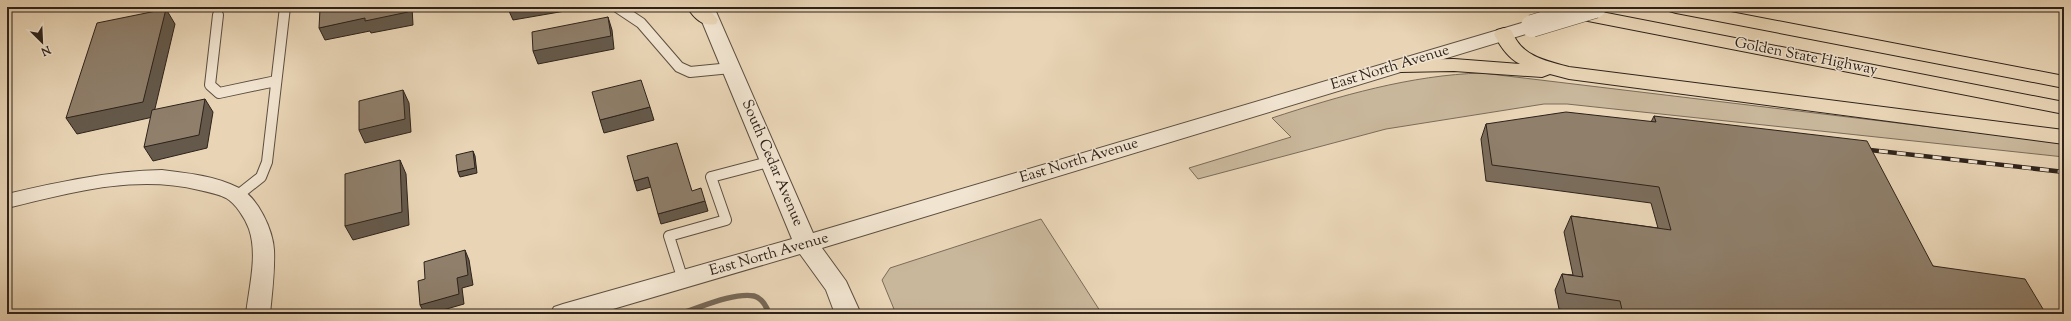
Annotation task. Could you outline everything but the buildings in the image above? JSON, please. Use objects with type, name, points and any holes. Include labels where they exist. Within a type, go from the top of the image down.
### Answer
[{"type":"highway","name":"Golden State Highway","points":[[1547,7],[2064,108]]},
{"type":"highway","name":"Golden State Highway","points":[[1676,7],[2064,82]]},
{"type":"highway","points":[[1504,34],[1508,44],[1520,56],[1540,66],[1569,73]]},
{"type":"highway","points":[[1400,66],[1454,65],[1569,73],[2064,137]]},
{"type":"street","name":"East North Avenue","points":[[563,314],[806,244],[1596,7]]},
{"type":"street","name":"South Cedar Avenue","points":[[704,11],[772,161],[806,244],[837,287],[848,314]]},
{"type":"street","points":[[7,201],[109,180],[163,176],[202,183],[233,193],[246,206],[260,230],[263,259],[258,314]]},
{"type":"lane","points":[[237,196],[261,177],[267,162],[285,7]]},
{"type":"lane","points":[[617,7],[641,23],[679,67],[690,72],[731,68]]},
{"type":"lane","points":[[218,16],[210,85],[220,93],[276,81]]},
{"type":"lane","points":[[683,280],[669,236],[726,220],[711,177],[772,161]]},
{"type":"shaded area","points":[[1482,73],[2064,143],[2064,157],[1567,104],[1544,104],[1386,129],[1198,179],[1189,168],[1291,137],[1272,118],[1323,102],[1402,82]]},
{"type":"shaded area","points":[[1041,219],[1102,314],[896,314],[882,280],[890,268]]},
{"type":"waterway","points":[[679,314],[716,301],[746,295],[757,297],[762,301],[769,314]]},
{"type":"railway","points":[[1861,149],[2064,172]]}]
